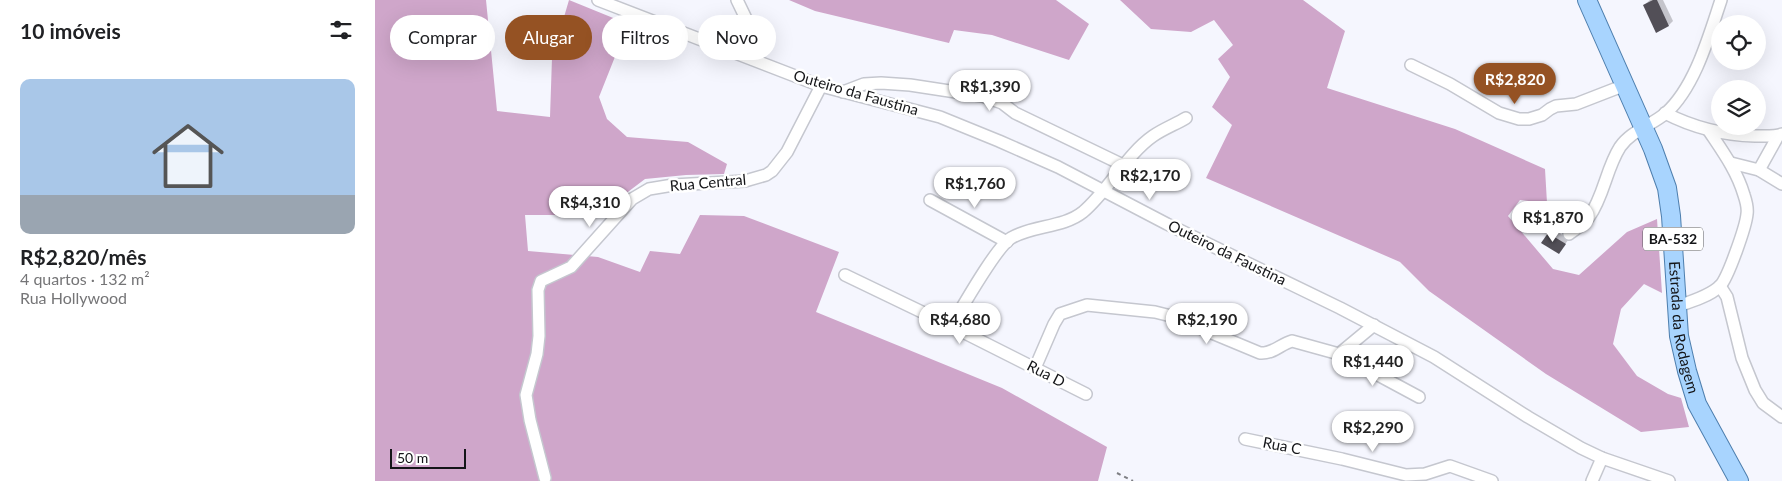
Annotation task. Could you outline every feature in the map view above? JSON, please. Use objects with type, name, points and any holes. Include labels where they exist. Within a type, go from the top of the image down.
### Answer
[{"type":"main road","name":"Estrada da Rodagem","points":[[1587,0],[1653,149],[1667,188],[1670,201],[1679,336],[1691,386],[1697,404],[1739,481]]},
{"type":"street","name":"Outeiro da Faustina","points":[[598,0],[698,38]]},
{"type":"street","points":[[737,0],[744,15]]},
{"type":"street","points":[[1569,234],[1589,218],[1599,199],[1615,155],[1622,145],[1643,127],[1665,113],[1690,82],[1721,0]]},
{"type":"street","name":"Outeiro da Faustina","points":[[755,60],[821,86],[940,117],[999,140],[1104,190],[1167,224],[1439,359],[1553,432],[1602,458],[1669,481]]},
{"type":"street","points":[[1411,65],[1458,88],[1499,113],[1519,119],[1543,116],[1556,106],[1576,104],[1625,85]]},
{"type":"street","points":[[843,92],[864,84],[881,83],[910,85],[982,96],[1002,103],[1015,113],[1125,166]]},
{"type":"street","name":"Rua Central","points":[[545,478],[526,395],[537,354],[539,329],[538,290],[541,281],[571,267],[632,199],[649,189],[673,185],[745,181],[767,175],[787,152],[821,86]]},
{"type":"street","points":[[1665,113],[1709,131],[1730,134],[1780,135],[1759,170]]},
{"type":"street","points":[[951,326],[994,258],[1007,242],[1021,233],[1075,217],[1083,212],[1153,136],[1187,118]]},
{"type":"street","points":[[1678,306],[1699,298],[1720,286],[1733,260],[1747,215],[1745,196],[1731,162],[1709,131]]},
{"type":"street","points":[[1731,162],[1759,170],[1782,184]]},
{"type":"street","points":[[930,200],[1007,242]]},
{"type":"street","name":"Rua D","points":[[845,276],[951,326],[1086,394]]},
{"type":"street","points":[[1720,286],[1727,297],[1742,358],[1755,390],[1763,403],[1782,417]]},
{"type":"street","points":[[1035,368],[1060,314],[1087,306],[1155,312],[1171,316],[1261,353],[1267,354],[1292,341],[1339,354],[1419,397]]},
{"type":"street","points":[[1339,354],[1374,326]]},
{"type":"street","name":"Rua C","points":[[1245,439],[1333,457],[1406,475],[1425,474],[1450,466],[1492,481]]},
{"type":"street","points":[[1592,481],[1602,458]]},
{"type":"path","points":[[1117,473],[1133,481]]},
{"type":"shaded area","points":[[375,0],[486,0],[487,15],[390,15],[390,60],[492,60],[497,111],[550,117],[552,60],[592,60],[592,15],[565,15],[569,0],[606,15],[602,15],[602,60],[614,60],[599,97],[607,119],[627,137],[688,142],[727,164],[724,174],[645,179],[612,204],[569,215],[525,215],[528,251],[598,257],[640,272],[650,251],[680,254],[700,215],[744,216],[839,252],[816,312],[1002,388],[1107,447],[1098,481],[375,481]]},
{"type":"shaded area","points":[[789,0],[1056,0],[1089,24],[1069,60],[992,35],[954,30],[949,43],[815,11]]},
{"type":"shaded area","points":[[1120,0],[1303,0],[1345,31],[1327,88],[1455,129],[1545,169],[1547,203],[1520,200],[1508,216],[1553,269],[1579,275],[1627,232],[1657,219],[1662,293],[1644,284],[1621,309],[1613,344],[1637,376],[1668,394],[1681,398],[1689,427],[1641,432],[1546,374],[1429,291],[1400,262],[1206,178],[1232,125],[1212,107],[1230,77],[1218,59],[1233,45],[1214,20],[1191,32],[1151,29]]},
{"type":"building","points":[[1657,0],[1669,26],[1656,33],[1643,5]]},
{"type":"building","points":[[1548,233],[1566,244],[1559,254],[1541,243]]}]
